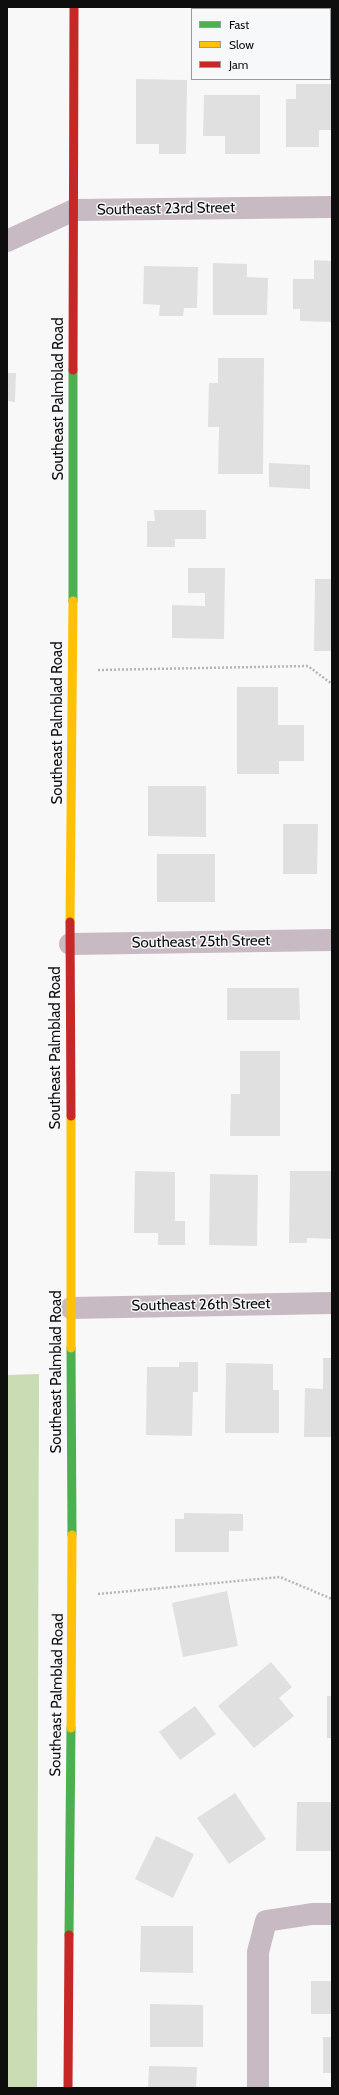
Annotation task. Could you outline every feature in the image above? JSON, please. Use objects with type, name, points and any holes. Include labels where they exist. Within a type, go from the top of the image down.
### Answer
[{"type":"street","name":"Southeast Palmblad Road","points":[[68,2088],[72,1593],[70,944],[73,671],[74,7]]},
{"type":"street","name":"Southeast 23rd Street","points":[[7,241],[74,210],[332,207]]},
{"type":"street","name":"Southeast 25th Street","points":[[70,944],[332,940]]},
{"type":"street","name":"Southeast 26th Street","points":[[71,1308],[332,1303]]},
{"type":"street","points":[[258,2088],[258,1952],[266,1921],[312,1914],[332,1914]]},
{"type":"path","points":[[73,671],[308,666],[332,684]]},
{"type":"path","points":[[72,1593],[107,1594],[280,1576],[332,1599]]},
{"type":"green space","points":[[39,1374],[37,2088],[7,2088],[7,1375]]},
{"type":"building","points":[[332,7],[332,11],[331,8],[282,8]]},
{"type":"building","points":[[136,79],[187,80],[186,154],[159,154],[159,144],[136,144]]},
{"type":"building","points":[[296,84],[332,84],[332,130],[319,130],[319,147],[286,147],[286,99],[296,99]]},
{"type":"building","points":[[204,95],[260,95],[260,154],[225,154],[225,136],[203,136]]},
{"type":"building","points":[[314,260],[332,261],[331,322],[300,321],[300,309],[293,309],[293,279],[314,279]]},
{"type":"building","points":[[213,263],[247,264],[247,277],[268,278],[267,315],[213,315]]},
{"type":"building","points":[[144,266],[198,267],[197,308],[184,308],[183,316],[159,316],[160,305],[143,304]]},
{"type":"building","points":[[218,358],[264,358],[263,474],[218,474],[219,427],[208,427],[209,383],[218,383]]},
{"type":"building","points":[[7,373],[16,373],[15,402],[7,401]]},
{"type":"building","points":[[269,463],[310,465],[310,489],[269,487]]},
{"type":"building","points":[[154,510],[206,510],[206,539],[175,539],[175,547],[147,547],[147,521],[155,521]]},
{"type":"building","points":[[188,568],[225,568],[224,639],[172,638],[172,605],[205,606],[205,593],[188,593]]},
{"type":"building","points":[[315,579],[332,579],[332,651],[314,651]]},
{"type":"building","points":[[237,687],[278,687],[278,725],[304,725],[304,761],[279,761],[279,774],[237,774]]},
{"type":"building","points":[[148,786],[206,786],[206,837],[148,836]]},
{"type":"building","points":[[283,824],[318,824],[317,874],[283,874]]},
{"type":"building","points":[[157,854],[215,854],[215,902],[157,902]]},
{"type":"building","points":[[227,988],[299,988],[300,1020],[227,1020]]},
{"type":"building","points":[[240,1051],[280,1051],[280,1136],[230,1136],[231,1094],[240,1094]]},
{"type":"building","points":[[135,1171],[175,1172],[175,1221],[185,1221],[185,1245],[158,1245],[158,1233],[134,1233]]},
{"type":"building","points":[[290,1171],[332,1171],[332,1239],[307,1238],[307,1243],[289,1243]]},
{"type":"building","points":[[210,1174],[258,1175],[257,1246],[209,1245]]},
{"type":"building","points":[[323,1358],[332,1358],[332,1437],[304,1437],[305,1388],[323,1389]]},
{"type":"building","points":[[179,1362],[198,1362],[198,1392],[193,1392],[192,1436],[146,1435],[147,1367],[179,1367]]},
{"type":"building","points":[[226,1363],[273,1364],[273,1390],[279,1390],[279,1433],[225,1433]]},
{"type":"building","points":[[184,1513],[243,1514],[243,1531],[229,1531],[229,1552],[175,1552],[175,1519],[184,1519]]},
{"type":"building","points":[[227,1591],[238,1646],[183,1657],[172,1603]]},
{"type":"building","points":[[271,1662],[292,1687],[279,1698],[294,1716],[254,1748],[218,1706]]},
{"type":"building","points":[[327,1696],[332,1696],[332,1738],[327,1738]]},
{"type":"building","points":[[195,1706],[216,1734],[180,1760],[159,1732]]},
{"type":"building","points":[[235,1793],[266,1839],[229,1864],[197,1818]]},
{"type":"building","points":[[297,1802],[331,1802],[331,1851],[296,1851]]},
{"type":"building","points":[[156,1836],[194,1854],[173,1898],[135,1879]]},
{"type":"building","points":[[141,1926],[193,1926],[193,1973],[140,1972]]},
{"type":"building","points":[[311,1981],[332,1981],[332,2014],[311,2014]]},
{"type":"building","points":[[150,2004],[203,2005],[203,2047],[150,2047]]},
{"type":"building","points":[[323,2037],[332,2037],[332,2073],[323,2073]]},
{"type":"building","points":[[149,2066],[197,2067],[196,2088],[148,2088]]},
{"type":"traffic: fast","points":[[73,370],[73,601]]},
{"type":"traffic: fast","points":[[71,1348],[72,1535]]},
{"type":"traffic: fast","points":[[69,1935],[71,1728]]},
{"type":"traffic: slow","points":[[70,922],[73,601]]},
{"type":"traffic: slow","points":[[71,1116],[71,1348]]},
{"type":"traffic: slow","points":[[71,1728],[72,1535]]},
{"type":"traffic: jam","points":[[73,370],[74,7]]},
{"type":"traffic: jam","points":[[70,922],[71,1116]]},
{"type":"traffic: jam","points":[[68,2088],[69,1935]]}]
